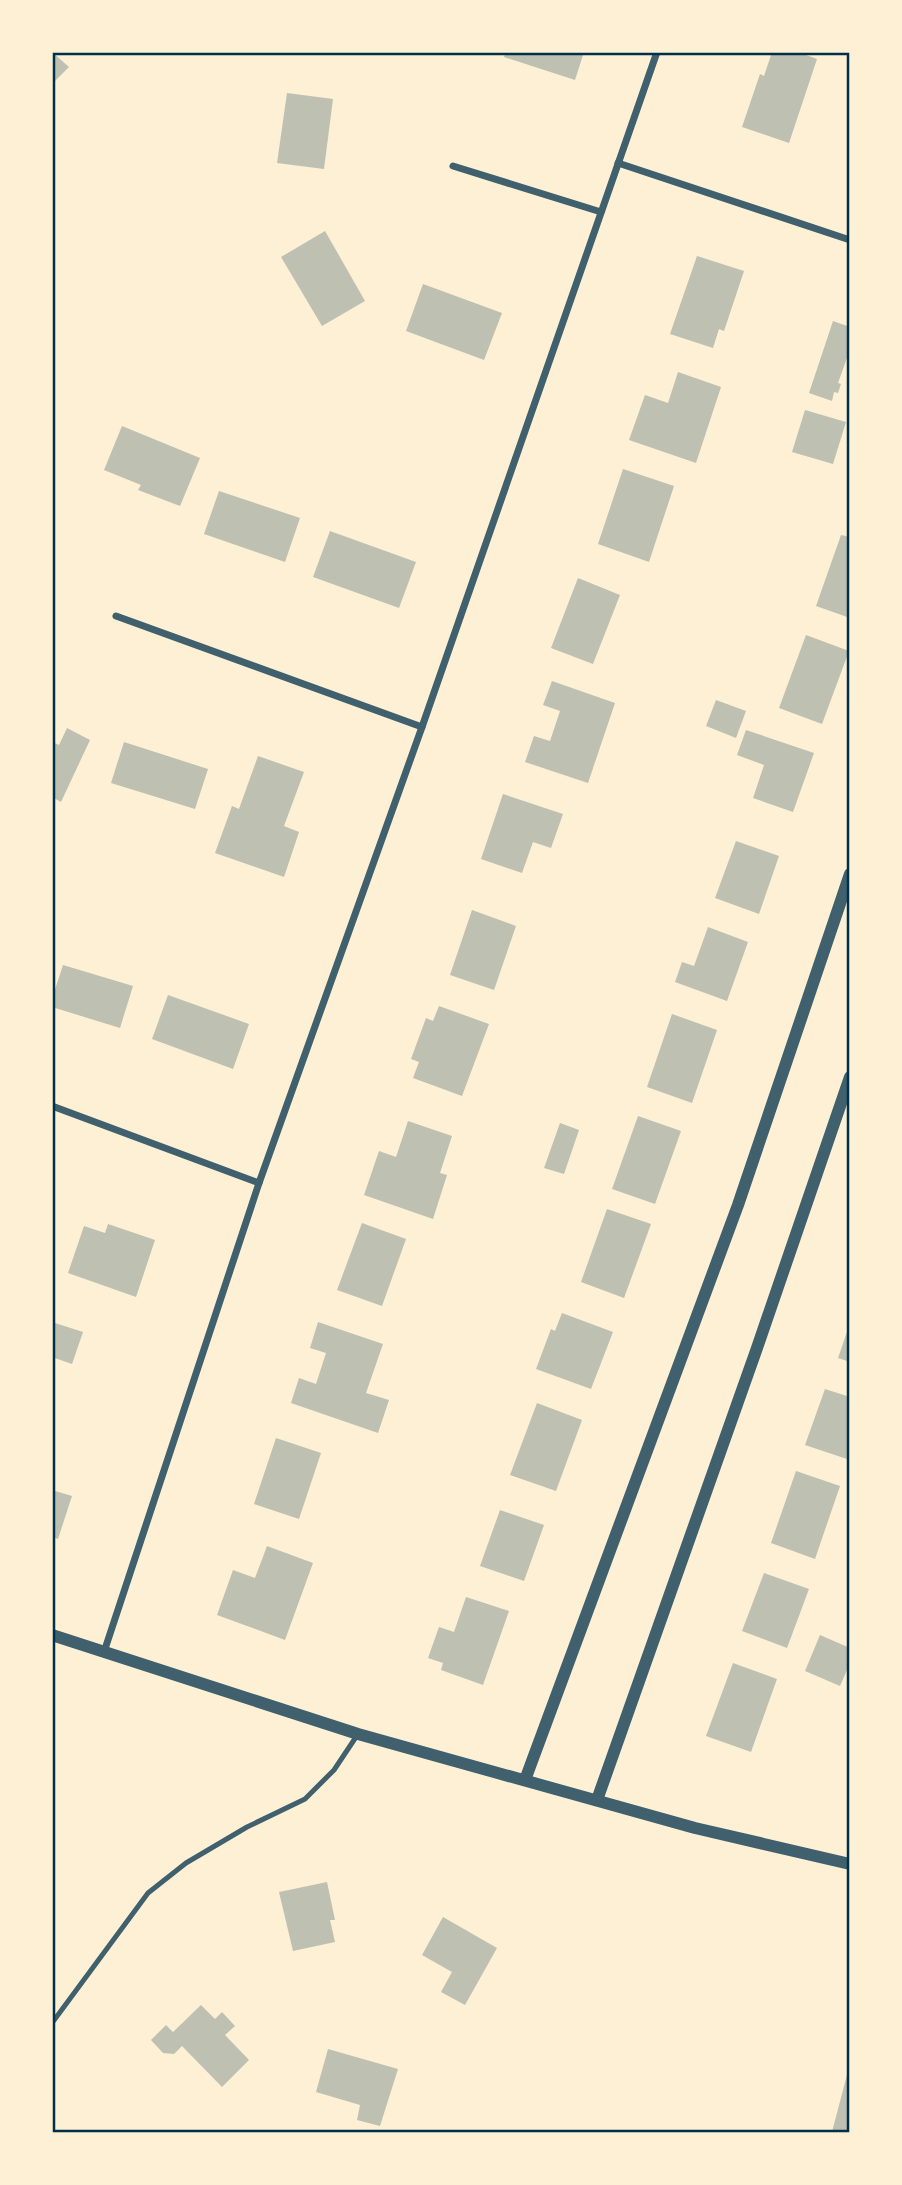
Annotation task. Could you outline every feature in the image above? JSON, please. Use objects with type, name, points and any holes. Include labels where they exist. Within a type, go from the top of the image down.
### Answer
[{"type":"street","points":[[104,1652],[260,1183],[657,52]]},
{"type":"street","points":[[618,163],[849,240]]},
{"type":"street","points":[[453,166],[601,212]]},
{"type":"street","points":[[116,616],[422,727]]},
{"type":"street","points":[[525,1780],[738,1205],[849,874]]},
{"type":"street","points":[[597,1800],[757,1348],[849,1077]]},
{"type":"street","points":[[52,1106],[260,1183]]},
{"type":"street","points":[[52,1635],[358,1734],[695,1828],[849,1864]]},
{"type":"lane","points":[[52,2023],[148,1893],[186,1863],[247,1827],[305,1798],[334,1770],[358,1734]]},
{"type":"building","points":[[52,52],[69,67],[52,84]]},
{"type":"building","points":[[506,52],[584,52],[575,80],[504,57]]},
{"type":"building","points":[[772,52],[798,52],[817,59],[789,143],[742,127],[760,74],[764,76]]},
{"type":"building","points":[[287,93],[333,99],[324,169],[277,163]]},
{"type":"building","points":[[325,231],[365,301],[322,326],[281,257]]},
{"type":"building","points":[[697,256],[744,271],[724,331],[719,329],[713,348],[670,334]]},
{"type":"building","points":[[423,284],[502,313],[484,360],[406,331]]},
{"type":"building","points":[[833,321],[850,327],[850,356],[848,355],[838,383],[841,384],[838,393],[834,392],[832,401],[809,393]]},
{"type":"building","points":[[678,372],[721,387],[696,463],[629,440],[645,395],[668,403]]},
{"type":"building","points":[[805,410],[846,422],[833,464],[792,452]]},
{"type":"building","points":[[122,426],[200,458],[180,506],[138,490],[141,485],[104,470]]},
{"type":"building","points":[[623,469],[674,486],[649,562],[598,544]]},
{"type":"building","points":[[219,491],[300,518],[285,562],[204,534]]},
{"type":"building","points":[[330,531],[416,562],[399,608],[313,577]]},
{"type":"building","points":[[841,535],[850,537],[850,618],[816,606]]},
{"type":"building","points":[[578,578],[620,595],[593,664],[551,648]]},
{"type":"building","points":[[806,635],[849,651],[822,724],[779,708]]},
{"type":"building","points":[[552,681],[615,703],[588,783],[525,762],[534,736],[550,741],[560,711],[543,705]]},
{"type":"building","points":[[716,700],[746,711],[736,738],[706,726]]},
{"type":"building","points":[[67,728],[90,740],[61,802],[52,797],[52,742],[59,745]]},
{"type":"building","points":[[746,730],[814,753],[793,812],[753,798],[764,765],[737,755]]},
{"type":"building","points":[[124,742],[208,769],[195,809],[111,783]]},
{"type":"building","points":[[258,756],[304,772],[284,826],[299,832],[284,877],[215,853],[232,806],[239,809]]},
{"type":"building","points":[[503,794],[563,814],[551,848],[533,842],[522,873],[481,859]]},
{"type":"building","points":[[736,841],[779,856],[759,914],[715,898]]},
{"type":"building","points":[[472,910],[516,926],[494,990],[450,975]]},
{"type":"building","points":[[708,927],[748,942],[727,1001],[675,982],[682,962],[694,966]]},
{"type":"building","points":[[63,965],[133,986],[120,1028],[52,1007]]},
{"type":"building","points":[[168,995],[249,1024],[233,1069],[152,1039]]},
{"type":"building","points":[[439,1006],[489,1024],[462,1096],[413,1078],[419,1062],[411,1059],[426,1018],[433,1021]]},
{"type":"building","points":[[672,1014],[717,1030],[692,1103],[647,1087]]},
{"type":"building","points":[[638,1116],[681,1131],[655,1204],[612,1189]]},
{"type":"building","points":[[408,1121],[452,1136],[440,1173],[447,1175],[433,1219],[364,1195],[379,1151],[396,1157]]},
{"type":"building","points":[[560,1123],[579,1130],[564,1174],[544,1168]]},
{"type":"building","points":[[607,1209],[651,1224],[624,1298],[581,1282]]},
{"type":"building","points":[[362,1223],[406,1239],[382,1306],[337,1290]]},
{"type":"building","points":[[108,1224],[155,1240],[136,1297],[68,1273],[84,1226],[105,1233]]},
{"type":"building","points":[[562,1313],[613,1332],[591,1389],[536,1369],[551,1329],[555,1331]]},
{"type":"building","points":[[52,1322],[83,1332],[72,1364],[52,1357]]},
{"type":"building","points":[[318,1322],[383,1344],[366,1393],[389,1400],[378,1433],[291,1403],[299,1378],[316,1384],[326,1353],[310,1348]]},
{"type":"building","points":[[850,1326],[850,1362],[838,1358]]},
{"type":"building","points":[[825,1389],[850,1397],[850,1451],[847,1459],[805,1445]]},
{"type":"building","points":[[537,1403],[582,1420],[556,1491],[510,1475]]},
{"type":"building","points":[[276,1438],[321,1453],[299,1519],[254,1504]]},
{"type":"building","points":[[796,1471],[840,1486],[815,1559],[771,1543]]},
{"type":"building","points":[[52,1490],[72,1496],[58,1539],[52,1537]]},
{"type":"building","points":[[500,1510],[544,1525],[524,1581],[480,1566]]},
{"type":"building","points":[[267,1546],[313,1563],[285,1640],[217,1615],[233,1570],[255,1578]]},
{"type":"building","points":[[764,1573],[809,1589],[787,1648],[742,1631]]},
{"type":"building","points":[[466,1597],[509,1611],[483,1685],[441,1670],[443,1663],[428,1658],[439,1627],[454,1632]]},
{"type":"building","points":[[820,1635],[850,1648],[850,1663],[840,1686],[805,1671]]},
{"type":"building","points":[[733,1663],[777,1679],[751,1752],[706,1736]]},
{"type":"building","points":[[327,1882],[335,1920],[330,1920],[335,1942],[293,1951],[279,1892]]},
{"type":"building","points":[[443,1917],[497,1948],[465,2005],[441,1992],[452,1972],[422,1955]]},
{"type":"building","points":[[201,2005],[215,2019],[222,2012],[235,2026],[225,2035],[249,2060],[222,2087],[182,2046],[174,2054],[163,2053],[151,2040],[166,2025],[173,2032]]},
{"type":"building","points":[[328,2049],[398,2069],[380,2126],[357,2120],[360,2105],[316,2092]]},
{"type":"building","points":[[849,2067],[850,2132],[832,2132]]}]
